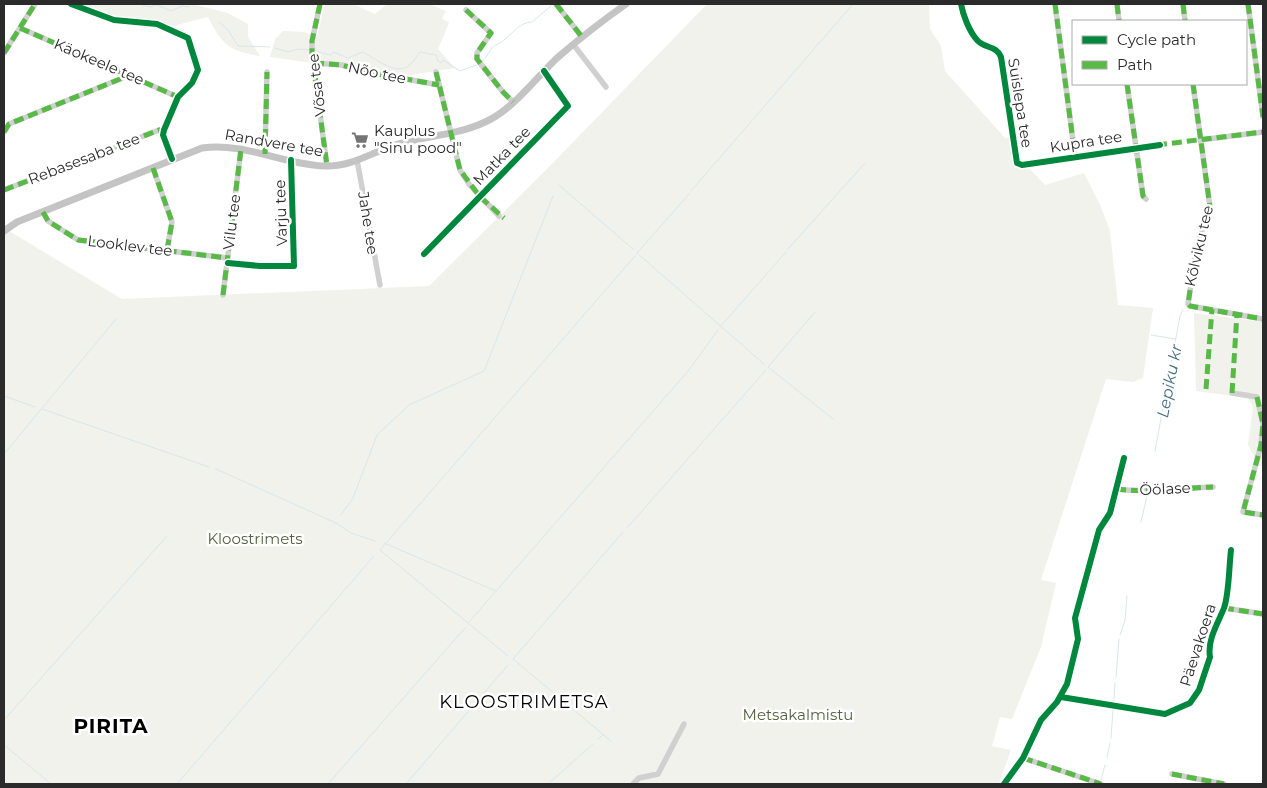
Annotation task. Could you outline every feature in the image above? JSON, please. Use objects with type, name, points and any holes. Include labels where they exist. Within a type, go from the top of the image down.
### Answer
[{"type":"main road","name":"Randvere tee","points":[[4,231],[14,224],[202,148],[241,149],[327,166],[357,160],[398,144],[482,124],[495,117],[514,102],[573,44],[626,4]]},
{"type":"street","points":[[4,53],[35,4]]},
{"type":"street","points":[[71,4],[114,20],[157,24],[188,38],[198,70],[192,83],[178,97],[164,130],[163,135],[172,160]]},
{"type":"street","name":"Võsa tee","points":[[320,4],[312,41],[327,166]]},
{"type":"street","points":[[556,4],[582,37]]},
{"type":"street","name":"Suislepa tee","points":[[961,4],[976,40],[995,48],[1001,57],[1017,163]]},
{"type":"street","points":[[1055,4],[1075,156]]},
{"type":"street","points":[[1117,4],[1119,20]]},
{"type":"street","points":[[1183,4],[1185,20]]},
{"type":"street","points":[[1248,4],[1263,117]]},
{"type":"street","points":[[466,10],[491,33],[477,53],[477,58],[502,92],[514,102]]},
{"type":"street","name":"Käokeele tee","points":[[20,28],[178,97]]},
{"type":"street","points":[[573,44],[606,87]]},
{"type":"street","name":"Nõo tee","points":[[314,63],[342,65],[362,72],[440,85]]},
{"type":"street","name":"Matka tee","points":[[424,254],[568,106],[544,71]]},
{"type":"street","points":[[265,154],[267,72]]},
{"type":"street","points":[[436,72],[460,170],[480,197],[499,216]]},
{"type":"street","points":[[4,132],[9,124],[130,75]]},
{"type":"street","points":[[1127,85],[1135,148],[1143,196],[1146,199]]},
{"type":"street","points":[[1193,85],[1200,140],[1263,132]]},
{"type":"street","name":"Rebasesaba tee","points":[[4,190],[159,130],[164,130]]},
{"type":"street","name":"Kõlviku tee","points":[[1200,140],[1210,207],[1197,245],[1188,304],[1263,319]]},
{"type":"street","name":"Kupra tee","points":[[1017,163],[1022,165],[1160,145]]},
{"type":"street","name":"Vilu tee","points":[[223,295],[241,149]]},
{"type":"street","name":"Varju tee","points":[[291,160],[294,266]]},
{"type":"street","name":"Jahe tee","points":[[357,160],[380,285]]},
{"type":"street","points":[[153,168],[172,222],[167,250]]},
{"type":"street","name":"Looklev tee","points":[[44,212],[48,221],[78,240],[167,250],[260,266],[294,266]]},
{"type":"street","points":[[1232,393],[1257,398],[1263,424],[1261,445],[1244,512],[1263,515]]},
{"type":"street","points":[[1004,784],[1023,758],[1041,720],[1061,697],[1067,684],[1078,639],[1075,618],[1099,530],[1110,514],[1124,458]]},
{"type":"street","name":"Öölase","points":[[1116,489],[1140,492],[1213,487]]},
{"type":"street","name":"Päevakoera","points":[[1061,697],[1165,714],[1190,703],[1199,690],[1210,657],[1209,651],[1217,620],[1224,608],[1231,550]]},
{"type":"street","points":[[1224,608],[1263,614]]},
{"type":"street","points":[[633,784],[639,778],[658,774],[684,724]]},
{"type":"street","points":[[1023,758],[1101,784]]},
{"type":"street","points":[[1172,774],[1224,784]]},
{"type":"green space","points":[[80,4],[192,4],[228,13],[248,24],[248,37],[260,56],[241,52],[228,45],[222,40],[208,17],[173,26],[144,28]]},
{"type":"green space","points":[[325,4],[353,4],[375,14],[387,4],[429,4],[446,11],[442,18],[449,23],[438,49],[455,68],[404,76],[270,57],[275,39],[283,31],[304,32],[317,37]]},
{"type":"green space","name":"Kloostrimets","points":[[707,4],[929,4],[930,29],[941,46],[945,71],[1005,138],[1009,138],[1014,168],[1027,166],[1045,185],[1084,173],[1101,207],[1110,231],[1118,305],[1153,308],[1143,378],[1133,382],[1106,379],[1041,580],[1056,583],[1041,647],[1012,719],[1000,717],[992,746],[1011,750],[999,784],[4,784],[4,228],[122,299],[429,286],[549,167]]},
{"type":"green space","points":[[1194,313],[1263,322],[1263,467],[1259,466],[1248,445],[1253,407],[1248,398],[1196,391]]},
{"type":"waterway","points":[[139,4],[150,7],[157,5],[171,11],[182,6],[189,7]]},
{"type":"waterway","points":[[691,191],[853,4]]},
{"type":"waterway","points":[[483,60],[494,47],[520,26],[532,22],[551,6]]},
{"type":"waterway","points":[[219,22],[228,30],[238,46],[270,47]]},
{"type":"waterway","points":[[275,48],[288,52],[298,49],[309,50]]},
{"type":"waterway","points":[[315,50],[321,53]]},
{"type":"waterway","points":[[323,53],[331,55],[333,52],[348,58],[363,52],[390,67],[401,69],[409,66],[420,52],[436,55],[438,61],[441,63],[443,60],[460,71],[477,65]]},
{"type":"waterway","points":[[788,249],[865,163]]},
{"type":"waterway","points":[[559,185],[634,250]]},
{"type":"waterway","points":[[689,194],[637,253],[764,364]]},
{"type":"waterway","points":[[341,515],[353,498],[377,435],[409,405],[484,371],[553,196]]},
{"type":"waterway","points":[[720,327],[786,252]]},
{"type":"waterway","points":[[508,656],[380,550],[635,256]]},
{"type":"waterway","name":"Lepiku kr","points":[[1155,451],[1180,316],[1183,310]]},
{"type":"waterway","points":[[815,312],[768,367],[833,419]]},
{"type":"waterway","points":[[4,454],[116,319]]},
{"type":"waterway","points":[[469,622],[689,370],[718,330]]},
{"type":"waterway","points":[[1151,335],[1175,339]]},
{"type":"waterway","points":[[627,528],[766,370]]},
{"type":"waterway","points":[[4,396],[35,407]]},
{"type":"waterway","points":[[42,409],[209,467]]},
{"type":"waterway","points":[[216,469],[336,523],[351,533],[375,541]]},
{"type":"waterway","name":"Lepiku kr","points":[[1141,522],[1147,496]]},
{"type":"waterway","points":[[611,741],[513,659],[623,532]]},
{"type":"waterway","points":[[4,720],[166,537]]},
{"type":"waterway","points":[[384,543],[496,591]]},
{"type":"waterway","points":[[177,784],[374,556]]},
{"type":"waterway","name":"Lepiku kr","points":[[1120,635],[1125,620],[1127,596]]},
{"type":"waterway","points":[[328,784],[465,628]]},
{"type":"waterway","name":"Lepiku kr","points":[[1116,677],[1119,639]]},
{"type":"waterway","points":[[406,784],[508,665]]},
{"type":"waterway","name":"Lepiku kr","points":[[1114,701],[1115,683]]},
{"type":"waterway","name":"Lepiku kr","points":[[1111,738],[1113,710]]},
{"type":"waterway","points":[[598,739],[603,735]]},
{"type":"waterway","name":"Lepiku kr","points":[[1107,757],[1110,743]]},
{"type":"waterway","points":[[548,784],[593,744]]},
{"type":"waterway","points":[[4,745],[51,784]]},
{"type":"waterway","name":"Lepiku kr","points":[[1101,780],[1105,765]]},
{"type":"marked path","points":[[4,53],[35,4]]},
{"type":"marked path","points":[[320,4],[312,41],[312,54],[327,166]]},
{"type":"marked path","points":[[556,4],[582,37]]},
{"type":"marked path","points":[[1055,4],[1075,156]]},
{"type":"marked path","points":[[1117,4],[1119,20]]},
{"type":"marked path","points":[[1183,4],[1185,20]]},
{"type":"marked path","points":[[1248,4],[1263,117]]},
{"type":"marked path","points":[[466,10],[491,33],[477,53],[477,59],[513,102]]},
{"type":"marked path","points":[[20,28],[178,97]]},
{"type":"marked path","points":[[314,63],[342,65],[362,71],[439,85]]},
{"type":"marked path","points":[[265,154],[267,72]]},
{"type":"marked path","points":[[436,72],[460,170],[480,197],[504,218]]},
{"type":"marked path","points":[[4,132],[9,124],[130,75]]},
{"type":"marked path","points":[[1127,85],[1143,196],[1146,199]]},
{"type":"marked path","points":[[1193,85],[1210,207],[1197,245],[1188,304],[1190,306],[1263,319]]},
{"type":"marked path","points":[[4,190],[159,130],[164,130]]},
{"type":"marked path","points":[[1157,145],[1263,132]]},
{"type":"marked path","points":[[223,295],[241,149]]},
{"type":"marked path","points":[[153,168],[172,222],[167,250]]},
{"type":"marked path","points":[[43,212],[48,221],[78,240],[228,258]]},
{"type":"marked path","points":[[1206,389],[1212,309]]},
{"type":"marked path","points":[[1232,393],[1237,313]]},
{"type":"marked path","points":[[1257,397],[1263,424],[1261,445],[1243,512],[1263,515]]},
{"type":"marked path","points":[[1116,489],[1153,490],[1213,487]]},
{"type":"marked path","points":[[1224,608],[1263,614]]},
{"type":"marked path","points":[[1023,758],[1101,784]]},
{"type":"marked path","points":[[1172,774],[1224,784]]},
{"type":"cycle path","points":[[71,4],[114,20],[157,24],[188,38],[198,70],[192,83],[178,97],[164,130],[163,135],[172,159]]},
{"type":"cycle path","points":[[961,4],[967,23],[974,36],[980,43],[999,53],[1001,57],[1017,163],[1022,165],[1160,145]]},
{"type":"cycle path","points":[[424,254],[568,106],[544,71]]},
{"type":"cycle path","points":[[228,263],[260,266],[294,266],[291,160]]},
{"type":"cycle path","points":[[1004,784],[1023,758],[1041,720],[1057,702],[1067,684],[1078,639],[1075,618],[1099,530],[1110,513],[1124,458]]},
{"type":"cycle path","points":[[1061,697],[1165,714],[1190,703],[1199,690],[1210,657],[1210,644],[1226,602],[1231,550]]},
{"type":"place","name":"Kauplus \"Sinu pood\"","points":[[360,140]]},
{"type":"district","name":"KLOOSTRIMETSA","points":[[524,702]]},
{"type":"district","name":"PIRITA","points":[[111,726]]},
{"type":"park label","name":"Metsakalmistu","points":[[798,715]]}]
